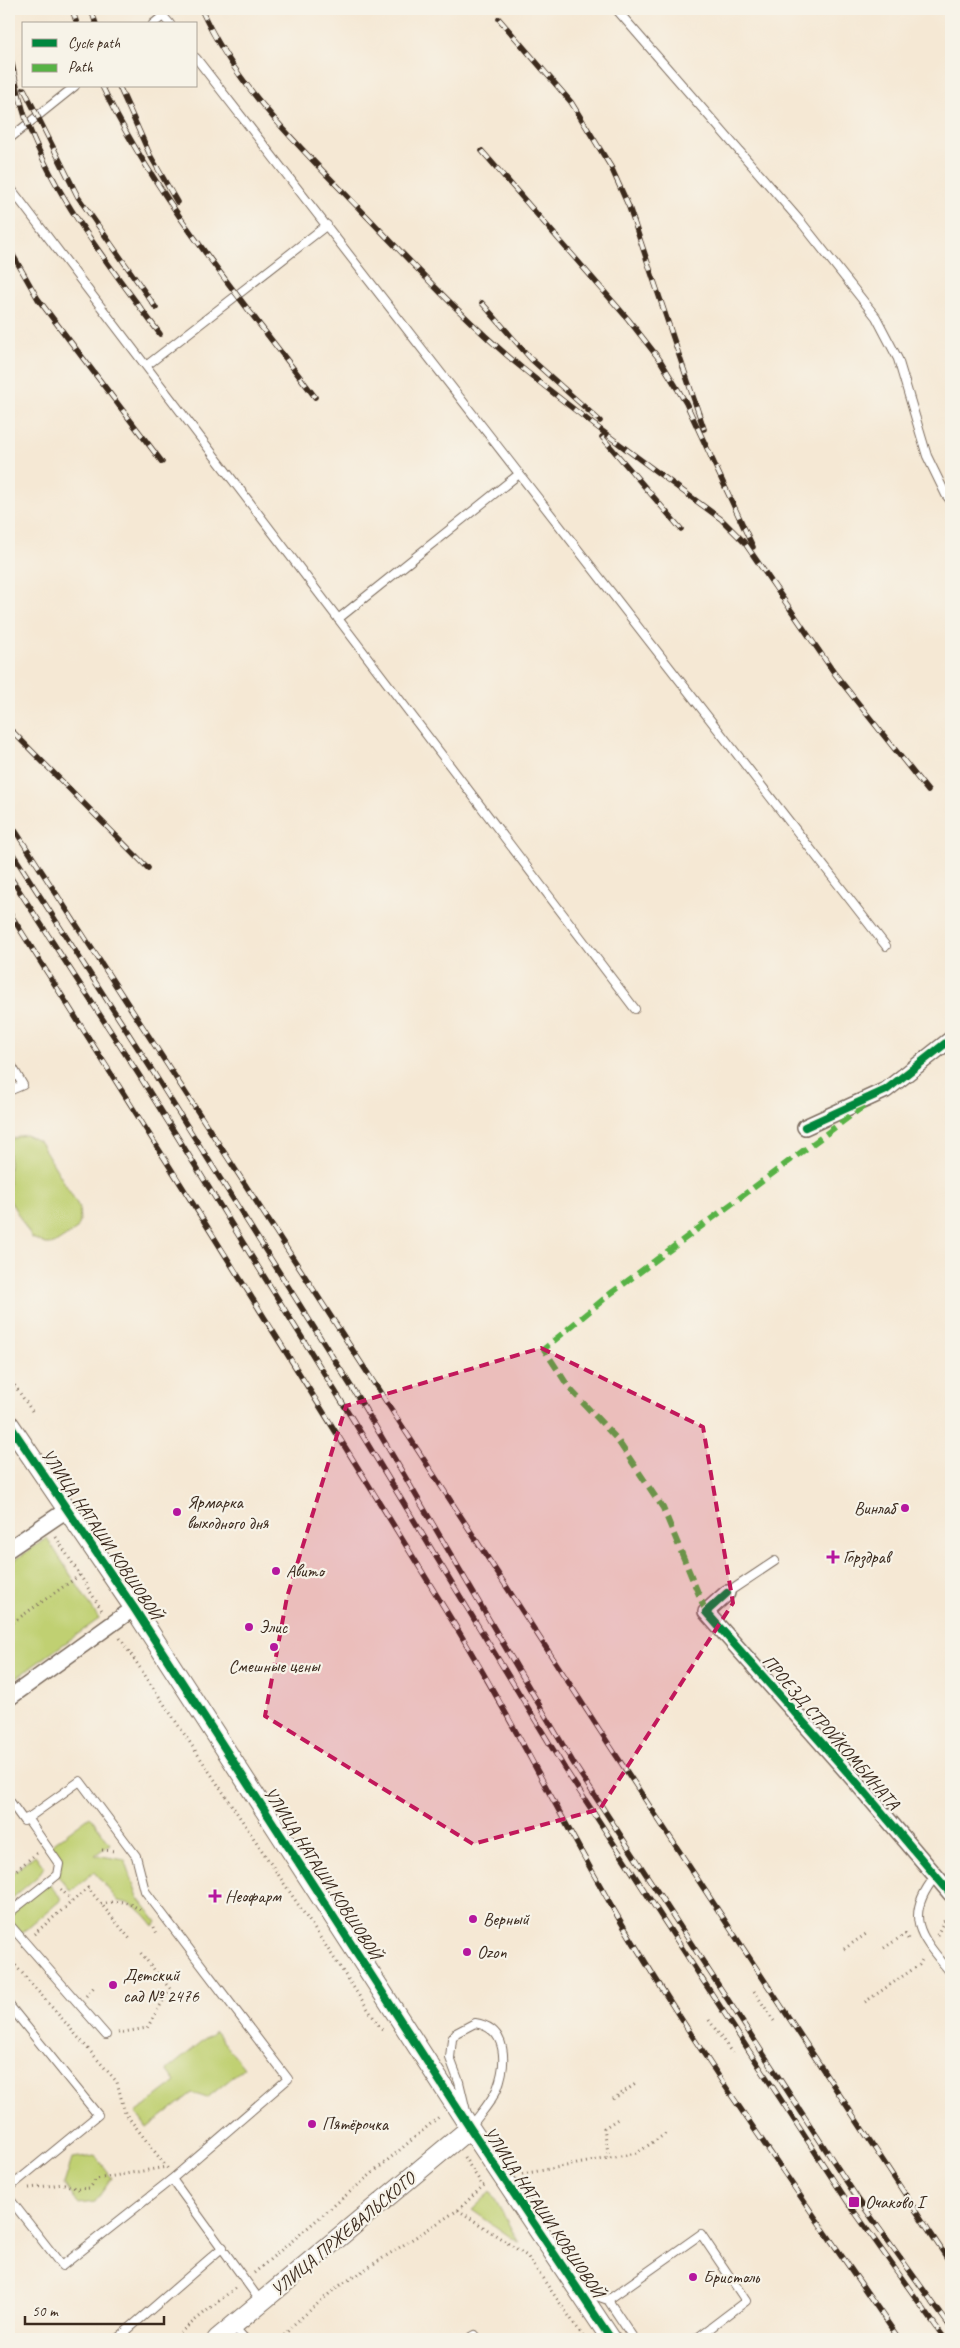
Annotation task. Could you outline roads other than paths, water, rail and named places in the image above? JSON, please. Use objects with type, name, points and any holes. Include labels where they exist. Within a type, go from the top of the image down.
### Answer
[{"type":"street","points":[[806,1127],[886,1090],[951,1039]]},
{"type":"street","name":"УЛИЦА НАТАШИ КОВШОВОЙ","points":[[9,1424],[134,1608],[470,2128],[611,2339]]},
{"type":"street","points":[[9,1549],[68,1509]]},
{"type":"street","name":"ПРОЕЗД СТРОЙКОМБИНАТА","points":[[727,1593],[706,1612],[851,1776],[951,1894]]},
{"type":"street","points":[[9,1698],[134,1608]]},
{"type":"street","name":"УЛИЦА ПРЖЕВАЛЬСКОГО","points":[[217,2339],[239,2332],[261,2302],[470,2128]]},
{"type":"lane","points":[[616,9],[801,222],[876,317],[898,360],[927,456],[946,495],[951,501]]},
{"type":"lane","points":[[155,22],[165,12]]},
{"type":"lane","points":[[198,61],[886,946]]},
{"type":"lane","points":[[9,139],[72,88]]},
{"type":"lane","points":[[9,186],[634,1009]]},
{"type":"lane","points":[[146,366],[327,225]]},
{"type":"lane","points":[[338,619],[519,474]]},
{"type":"lane","points":[[9,1061],[24,1085],[9,1091]]},
{"type":"lane","points":[[727,1593],[775,1561]]},
{"type":"lane","points":[[9,1800],[24,1821],[80,1781],[136,1856],[145,1891],[288,2079],[172,2179],[62,2266],[9,2198]]},
{"type":"lane","points":[[9,1912],[57,1875],[60,1864],[27,1818]]},
{"type":"lane","points":[[935,1877],[923,1891],[918,1910],[918,1927],[951,1973]]},
{"type":"lane","points":[[9,1924],[106,2036]]},
{"type":"lane","points":[[9,2005],[98,2115],[9,2188]]},
{"type":"lane","points":[[474,2023],[483,2024],[497,2034],[503,2050],[496,2090],[470,2128],[459,2082],[450,2058],[450,2048],[456,2033],[474,2023]]},
{"type":"lane","points":[[172,2179],[261,2302]]},
{"type":"lane","points":[[608,2300],[701,2234],[746,2302],[696,2339]]},
{"type":"lane","points":[[116,2339],[223,2248]]},
{"type":"lane","points":[[578,2290],[592,2293],[608,2300],[634,2339]]},
{"type":"lane","points":[[468,2339],[475,2335],[478,2339]]},
{"type":"railway","points":[[72,9],[76,22]]},
{"type":"railway","points":[[91,9],[95,22]]},
{"type":"railway","points":[[201,9],[230,62],[267,110],[455,307],[522,368],[646,464],[721,519],[744,542],[835,674],[928,791]]},
{"type":"railway","points":[[499,19],[571,102],[611,167],[629,207],[704,429]]},
{"type":"railway","points":[[9,51],[28,125],[54,181],[87,234],[160,334]]},
{"type":"railway","points":[[103,88],[148,169],[174,208],[229,285],[315,397]]},
{"type":"railway","points":[[120,88],[150,155],[177,202]]},
{"type":"railway","points":[[24,89],[78,197],[156,308]]},
{"type":"railway","points":[[482,151],[628,319],[660,360],[686,403],[753,547]]},
{"type":"railway","points":[[9,248],[38,299],[162,462]]},
{"type":"railway","points":[[482,303],[532,360],[600,421]]},
{"type":"railway","points":[[602,437],[681,529]]},
{"type":"railway","points":[[13,732],[148,868]]},
{"type":"railway","points":[[9,821],[608,1743],[951,2264]]},
{"type":"railway","points":[[9,848],[150,1067],[364,1407],[574,1764],[858,2199],[951,2328]]},
{"type":"railway","points":[[9,875],[139,1075],[350,1415],[565,1769],[849,2204],[945,2339]]},
{"type":"railway","points":[[9,912],[288,1355],[475,1658],[597,1880],[651,1971],[755,2130],[899,2339]]},
{"type":"place","name":"Винлаб","points":[[905,1508]]},
{"type":"place","name":"Ярмарка выходного дня","points":[[177,1512]]},
{"type":"place","name":"Горздрав","points":[[833,1557]]},
{"type":"place","name":"Авито","points":[[276,1571]]},
{"type":"place","name":"Элис","points":[[249,1627]]},
{"type":"place","name":"Смешные цены","points":[[274,1647]]},
{"type":"place","name":"Неофарм","points":[[215,1896]]},
{"type":"place","name":"Верный","points":[[473,1919]]},
{"type":"place","name":"Ozon","points":[[467,1952]]},
{"type":"place","name":"Детский сад № 2476","points":[[113,1985]]},
{"type":"place","name":"Пятёрочка","points":[[312,2124]]},
{"type":"place","name":"Очаково I","points":[[854,2202]]},
{"type":"place","name":"Бристоль","points":[[693,2277]]}]
